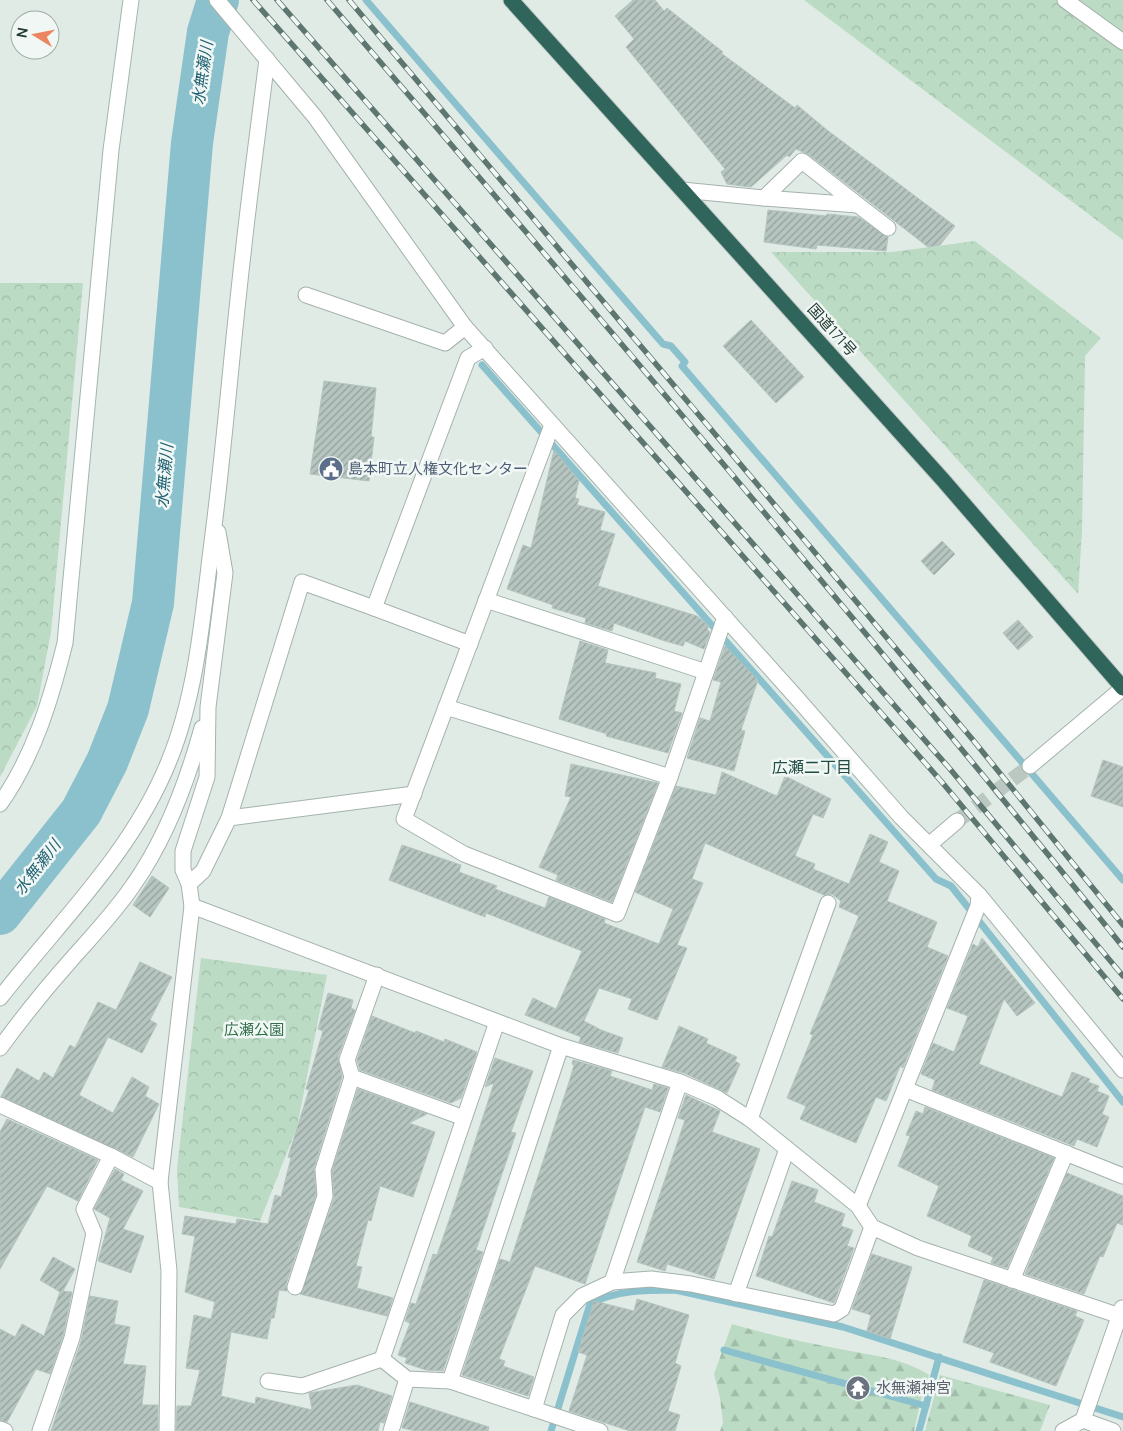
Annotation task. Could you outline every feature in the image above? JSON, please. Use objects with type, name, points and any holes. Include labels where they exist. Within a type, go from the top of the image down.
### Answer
[{"type":"highway","name":"国道171号","points":[[511,0],[936,472],[1123,688]]},
{"type":"street","points":[[0,804],[35,741],[52,697],[65,643],[111,150],[130,0]]},
{"type":"street","points":[[217,0],[316,118],[465,327],[724,621],[901,817],[930,844],[1123,1070]]},
{"type":"street","points":[[1066,0],[1123,42]]},
{"type":"street","points":[[0,998],[120,852],[143,815],[169,761],[185,712],[196,660],[221,478],[242,254],[267,59]]},
{"type":"street","points":[[764,198],[802,161],[888,228]]},
{"type":"street","points":[[682,190],[858,205]]},
{"type":"street","points":[[306,295],[445,343],[465,327]]},
{"type":"street","points":[[374,608],[468,358],[485,348]]},
{"type":"street","points":[[551,426],[404,820],[464,854],[617,914],[670,777],[724,621]]},
{"type":"street","points":[[167,1431],[169,1271],[160,1182],[192,906],[189,884],[183,870],[183,851],[207,777],[208,707],[225,573],[215,516]]},
{"type":"street","points":[[189,884],[203,871],[229,818],[302,582],[470,644]]},
{"type":"street","points":[[486,600],[706,672]]},
{"type":"street","points":[[1030,766],[1123,688]]},
{"type":"street","points":[[0,1048],[32,1006],[135,884],[159,842],[188,778],[208,707]]},
{"type":"street","points":[[446,707],[670,777]]},
{"type":"street","points":[[229,818],[414,794]]},
{"type":"street","points":[[930,844],[957,821]]},
{"type":"street","points":[[858,1206],[978,900]]},
{"type":"street","points":[[750,1119],[828,903]]},
{"type":"street","points":[[192,906],[496,1022],[562,1046],[680,1082],[717,1098],[750,1119],[858,1206],[872,1227],[918,1248],[1012,1280],[1121,1311],[1083,1420],[1063,1431]]},
{"type":"street","points":[[295,1287],[325,1196],[323,1170],[352,1077],[348,1060],[377,975]]},
{"type":"street","points":[[382,1359],[496,1022]]},
{"type":"street","points":[[450,1381],[562,1046]]},
{"type":"street","points":[[352,1077],[464,1118]]},
{"type":"street","points":[[612,1282],[680,1082]]},
{"type":"street","points":[[905,1089],[1123,1176]]},
{"type":"street","points":[[0,1105],[111,1156],[160,1182]]},
{"type":"street","points":[[736,1294],[787,1149]]},
{"type":"street","points":[[1012,1280],[1066,1153]]},
{"type":"street","points":[[40,1431],[72,1338],[94,1234],[84,1209],[111,1156]]},
{"type":"street","points":[[534,1409],[563,1315],[582,1296],[612,1282],[651,1279],[691,1284],[834,1314],[842,1309],[872,1227]]},
{"type":"street","points":[[382,1359],[406,1379],[450,1381],[600,1431]]},
{"type":"street","points":[[268,1382],[302,1386],[382,1359]]},
{"type":"street","points":[[391,1431],[406,1379]]},
{"type":"street","points":[[1083,1420],[1113,1431]]},
{"type":"street","points":[[0,1428],[5,1431]]},
{"type":"green space","points":[[804,0],[1123,0],[1123,240]]},
{"type":"green space","points":[[975,241],[1101,338],[1085,356],[1082,531],[1078,594],[771,252],[892,252]]},
{"type":"green space","points":[[0,283],[83,283],[51,632],[37,706],[0,777]]},
{"type":"green space","name":"広瀬公園","points":[[201,958],[327,975],[297,1127],[260,1221],[179,1207],[177,1169]]},
{"type":"green space","name":"水無瀬神宮","points":[[732,1324],[817,1345],[888,1358],[919,1369],[929,1375],[922,1395],[914,1431],[720,1431],[723,1423],[720,1398],[714,1374]]},
{"type":"green space","points":[[940,1375],[1050,1405],[1040,1431],[925,1431]]},
{"type":"building","points":[[633,0],[655,0],[664,11],[667,8],[723,52],[721,53],[795,108],[797,105],[827,130],[955,226],[940,245],[928,247],[808,154],[796,149],[789,157],[787,155],[751,187],[727,184],[721,172],[725,169],[626,47],[634,39],[615,16]]},
{"type":"building","points":[[768,210],[858,217],[888,237],[886,251],[817,245],[816,249],[764,242]]},
{"type":"building","points":[[751,320],[804,377],[776,403],[723,346]]},
{"type":"building","points":[[324,381],[376,388],[371,437],[374,437],[369,481],[310,474]]},
{"type":"building","points":[[554,450],[579,481],[575,498],[579,499],[577,505],[605,512],[600,530],[615,534],[598,586],[697,616],[709,626],[707,629],[710,632],[704,649],[685,641],[683,646],[665,641],[614,623],[612,631],[585,623],[586,618],[552,608],[553,605],[507,589],[523,545],[531,548]]},
{"type":"building","points":[[942,541],[955,554],[934,575],[921,561]]},
{"type":"building","points":[[1018,620],[1033,637],[1018,650],[1003,633]]},
{"type":"building","points":[[580,641],[608,650],[605,663],[656,673],[655,678],[681,684],[674,711],[682,713],[668,753],[606,736],[607,734],[559,719]]},
{"type":"building","points":[[725,646],[758,680],[741,730],[745,731],[734,771],[687,758],[700,718],[710,721],[721,682],[713,680]]},
{"type":"building","points":[[1103,760],[1123,767],[1123,807],[1091,796]]},
{"type":"building","points":[[571,764],[658,783],[612,902],[556,880],[558,875],[539,867],[571,797],[565,796]]},
{"type":"building","points":[[722,772],[777,796],[785,776],[831,799],[823,818],[813,814],[795,856],[815,864],[813,869],[849,884],[870,834],[888,842],[879,862],[899,871],[887,901],[937,922],[927,947],[948,956],[903,1068],[900,1066],[886,1101],[876,1097],[856,1143],[800,1119],[806,1106],[787,1098],[813,1035],[810,1034],[859,916],[839,907],[841,901],[832,894],[824,895],[705,843],[692,879],[703,883],[677,945],[687,948],[657,1020],[628,1009],[632,999],[599,988],[584,1021],[623,1038],[618,1053],[579,1042],[581,1037],[525,1015],[533,998],[556,1009],[582,951],[486,913],[485,917],[389,880],[402,845],[461,865],[459,872],[497,886],[495,889],[545,908],[549,897],[605,919],[604,923],[659,944],[673,909],[635,892],[676,786],[716,795]]},
{"type":"building","points":[[152,876],[169,888],[150,917],[133,905]]},
{"type":"building","points":[[982,938],[1035,1003],[1017,1016],[1004,999],[979,1064],[1062,1097],[1072,1072],[1090,1079],[1088,1082],[1099,1086],[1097,1091],[1109,1096],[1102,1114],[1109,1117],[1097,1147],[1077,1139],[1074,1146],[932,1090],[935,1080],[921,1074],[933,1043],[954,1052],[968,1016],[947,1008],[973,944],[978,947]]},
{"type":"building","points":[[140,962],[172,977],[150,1020],[157,1024],[142,1053],[108,1037],[79,1095],[113,1113],[132,1077],[149,1087],[145,1096],[159,1104],[133,1157],[1,1096],[17,1068],[39,1081],[44,1072],[53,1078],[70,1045],[75,1048],[98,1002],[116,1010]]},
{"type":"building","points":[[328,993],[353,1000],[351,1008],[355,1010],[338,1057],[342,1077],[314,1168],[316,1195],[286,1284],[287,1291],[279,1290],[274,1318],[271,1318],[267,1339],[231,1332],[221,1396],[255,1404],[256,1397],[312,1410],[309,1393],[357,1385],[392,1396],[384,1423],[380,1422],[378,1431],[176,1431],[177,1406],[191,1406],[200,1370],[186,1368],[194,1315],[211,1319],[215,1302],[185,1292],[195,1236],[182,1234],[185,1216],[236,1224],[237,1219],[268,1224],[275,1195],[281,1197],[291,1158],[288,1157],[309,1090],[306,1089],[323,1031],[318,1029]]},
{"type":"building","points":[[372,1016],[415,1033],[416,1031],[444,1042],[445,1039],[477,1052],[461,1098],[451,1103],[360,1070],[357,1060]]},
{"type":"building","points":[[679,1026],[708,1039],[706,1043],[737,1057],[735,1061],[740,1064],[727,1093],[684,1073],[662,1067]]},
{"type":"building","points":[[495,1058],[533,1071],[511,1132],[516,1133],[476,1250],[483,1252],[443,1371],[426,1370],[405,1363],[407,1358],[398,1355],[410,1323],[405,1321],[411,1303],[416,1304],[433,1254],[437,1255],[454,1206],[494,1083],[485,1087]]},
{"type":"building","points":[[573,1060],[612,1071],[610,1076],[652,1090],[654,1084],[668,1088],[660,1112],[645,1107],[585,1284],[535,1266],[499,1359],[505,1361],[503,1366],[534,1377],[528,1396],[462,1375],[500,1259],[510,1262],[570,1079],[574,1065],[572,1064]]},
{"type":"building","points":[[358,1089],[427,1114],[409,1123],[435,1132],[413,1197],[380,1186],[371,1221],[368,1220],[356,1266],[362,1267],[357,1288],[393,1298],[387,1316],[300,1294],[334,1199],[332,1171]]},
{"type":"building","points":[[686,1095],[720,1111],[712,1132],[760,1149],[714,1279],[667,1264],[665,1271],[637,1262],[685,1120],[678,1118]]},
{"type":"building","points":[[925,1107],[1054,1158],[1007,1268],[991,1263],[993,1257],[968,1246],[972,1236],[927,1216],[939,1186],[898,1166],[910,1136],[906,1135],[916,1111],[923,1114]]},
{"type":"building","points":[[7,1119],[98,1160],[78,1201],[47,1186],[0,1269],[0,1132]]},
{"type":"building","points":[[115,1169],[124,1174],[121,1180],[143,1191],[123,1229],[144,1236],[131,1273],[98,1261],[110,1218],[94,1209]]},
{"type":"building","points":[[1067,1173],[1123,1196],[1123,1225],[1117,1223],[1103,1257],[1100,1256],[1084,1294],[1025,1274]]},
{"type":"building","points":[[792,1181],[818,1190],[814,1202],[845,1214],[841,1226],[853,1230],[847,1246],[854,1248],[834,1303],[756,1276],[769,1236],[772,1237]]},
{"type":"building","points":[[872,1254],[912,1267],[890,1339],[867,1331],[871,1315],[852,1309]]},
{"type":"building","points":[[53,1257],[75,1269],[63,1291],[72,1292],[63,1336],[50,1374],[36,1369],[7,1422],[0,1420],[0,1329],[15,1337],[22,1324],[44,1336],[60,1292],[40,1280]]},
{"type":"building","points":[[984,1280],[1077,1311],[1075,1316],[1084,1320],[1056,1386],[990,1362],[994,1353],[963,1342]]},
{"type":"building","points":[[90,1296],[118,1301],[114,1324],[130,1327],[123,1364],[146,1366],[142,1405],[158,1405],[158,1431],[51,1431],[81,1341]]},
{"type":"building","points":[[637,1299],[689,1315],[675,1363],[681,1366],[668,1411],[680,1415],[675,1431],[630,1431],[569,1411],[587,1355],[578,1352],[594,1301],[634,1311]]},
{"type":"building","points":[[410,1402],[489,1427],[488,1431],[416,1431],[402,1428]]},
{"type":"waterway","name":"水無瀬川","points":[[0,914],[81,812],[107,762],[128,709],[153,603],[192,143],[208,32],[218,0]]},
{"type":"waterway","points":[[366,0],[663,344],[671,346],[685,362],[682,366],[1123,880]]},
{"type":"waterway","points":[[482,365],[936,879],[951,886],[1123,1102]]},
{"type":"waterway","points":[[551,1431],[590,1304],[621,1293],[653,1290],[675,1290],[843,1327],[1123,1417]]},
{"type":"waterway","points":[[724,1350],[926,1406]]},
{"type":"waterway","points":[[919,1431],[939,1357]]},
{"type":"tunnel","points":[[957,821],[1030,766]]},
{"type":"railway","points":[[253,0],[941,781],[1123,999]]},
{"type":"railway","points":[[277,0],[950,769],[1123,976]]},
{"type":"railway","points":[[327,0],[828,589],[1123,947]]},
{"type":"railway","points":[[349,0],[973,740],[1123,925]]},
{"type":"place","name":"島本町立人権文化センター","points":[[331,469]]},
{"type":"place","name":"水無瀬神宮","points":[[858,1388]]},
{"type":"district","name":"広瀬二丁目","points":[[812,767]]}]
